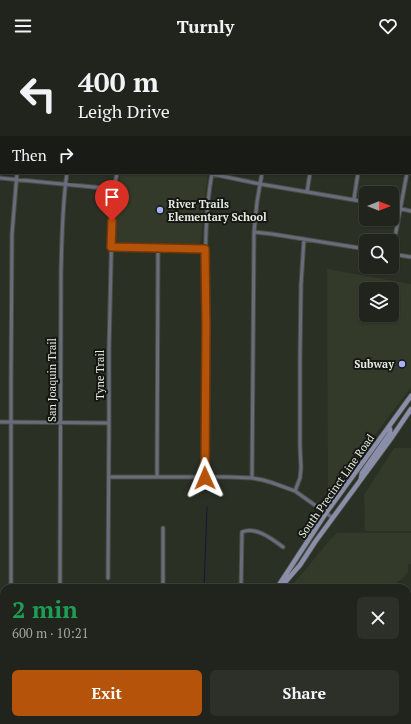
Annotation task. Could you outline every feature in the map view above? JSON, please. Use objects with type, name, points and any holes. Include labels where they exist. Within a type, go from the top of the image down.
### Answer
[{"type":"main road","name":"South Precinct Line Road","points":[[282,584],[326,513],[411,396]]},
{"type":"main road","points":[[283,584],[300,565],[411,409]]},
{"type":"main road","points":[[396,416],[402,422]]},
{"type":"main road","points":[[361,480],[362,473],[390,433],[390,429],[388,428]]},
{"type":"street","points":[[11,584],[12,234],[17,174]]},
{"type":"street","name":"San Joaquin Trail","points":[[60,584],[62,237],[67,174]]},
{"type":"street","name":"Tyne Trail","points":[[108,578],[111,247],[114,190],[117,174]]},
{"type":"street","points":[[205,478],[205,249],[207,210],[212,174]]},
{"type":"street","points":[[216,174],[260,184],[359,200]]},
{"type":"street","points":[[252,478],[254,232],[262,174]]},
{"type":"street","points":[[307,192],[310,174]]},
{"type":"street","points":[[354,199],[358,174]]},
{"type":"street","points":[[395,234],[407,174]]},
{"type":"street","points":[[0,178],[114,190]]},
{"type":"street","points":[[400,209],[411,210]]},
{"type":"street","points":[[254,232],[359,248]]},
{"type":"street","points":[[295,491],[300,478],[301,468],[300,350],[301,285],[304,239]]},
{"type":"street","points":[[111,247],[205,249]]},
{"type":"street","points":[[157,477],[158,248]]},
{"type":"street","points":[[399,255],[411,258]]},
{"type":"street","points":[[0,422],[109,423]]},
{"type":"street","points":[[109,477],[252,478],[274,483],[295,491],[333,518]]},
{"type":"street","points":[[163,584],[164,528]]},
{"type":"street","points":[[241,584],[242,532],[250,530],[266,535],[283,547]]},
{"type":"shaded area","name":"River Trails Elementary School","points":[[121,174],[208,174],[201,243],[119,244],[115,242],[115,216]]},
{"type":"shaded area","points":[[327,269],[411,284],[411,387],[329,501]]},
{"type":"shaded area","points":[[394,448],[411,448],[411,531],[365,531],[364,495]]},
{"type":"shaded area","points":[[337,533],[411,533],[411,564],[408,564],[408,573],[396,584],[293,584]]},
{"type":"waterway","points":[[204,584],[207,507]]},
{"type":"place","name":"River Trails Elementary School","points":[[160,210]]},
{"type":"place","name":"Subway","points":[[402,364]]},
{"type":"route","points":[[112,221],[111,247],[205,249],[205,478]]}]
